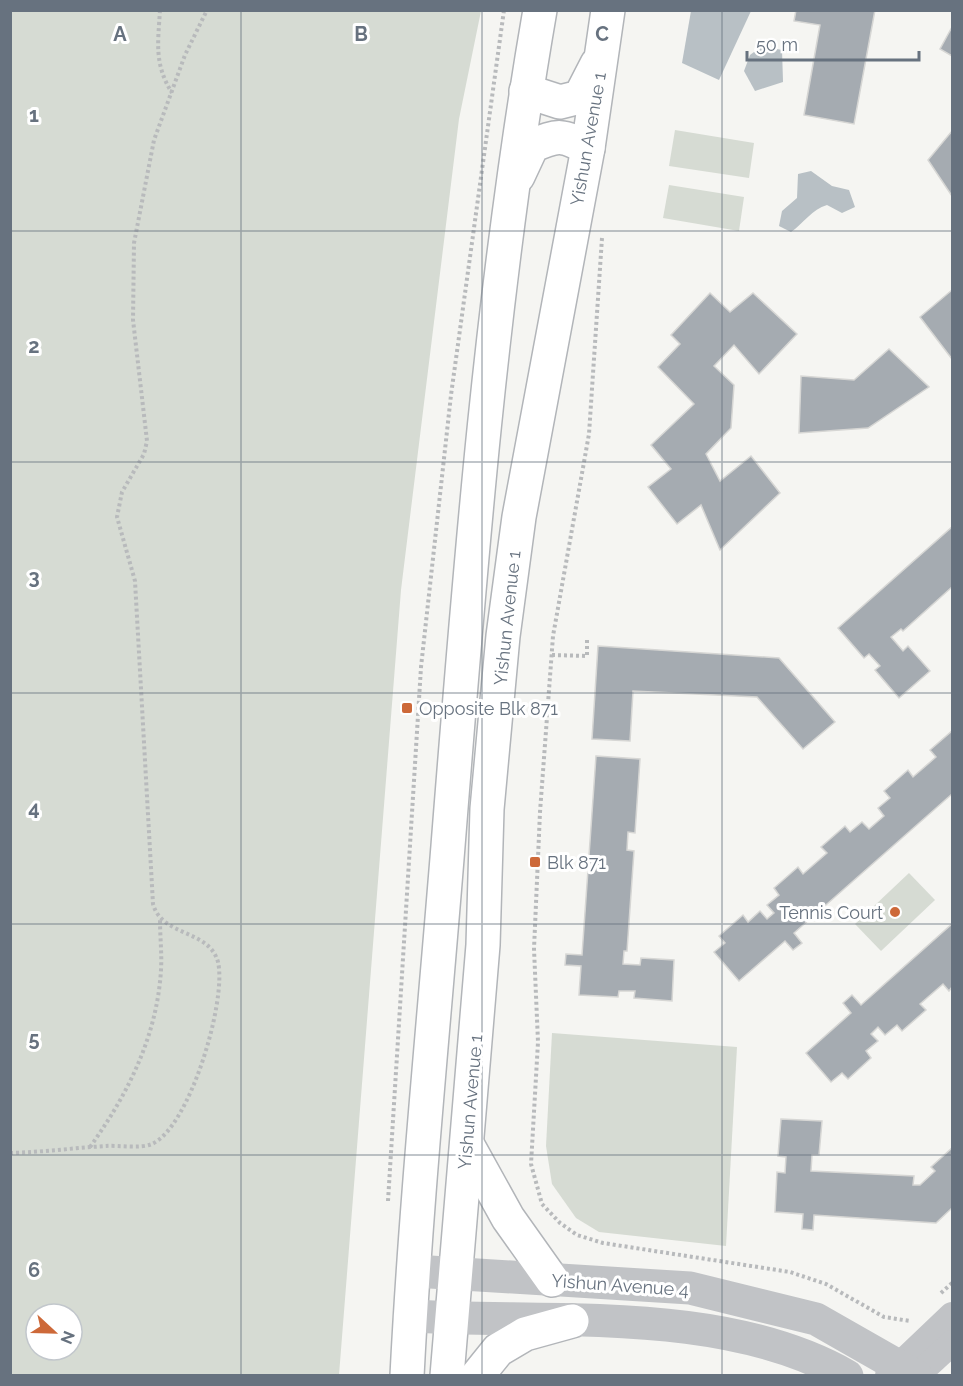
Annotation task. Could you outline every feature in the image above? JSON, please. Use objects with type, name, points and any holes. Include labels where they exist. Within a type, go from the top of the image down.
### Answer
[{"type":"main road","points":[[407,1376],[464,628],[486,400],[526,91],[540,10]]},
{"type":"main road","name":"Yishun Avenue 1","points":[[447,1376],[483,945],[487,808],[503,636],[519,517],[588,148],[608,10]]},
{"type":"main road","points":[[526,91],[560,102],[580,97],[603,52]]},
{"type":"main road","points":[[514,185],[532,146],[563,135],[588,148]]},
{"type":"main road","points":[[467,1144],[508,1218],[552,1280]]},
{"type":"main road","points":[[477,1376],[498,1350],[525,1334],[572,1321]]},
{"type":"street","name":"Yishun Avenue 4","points":[[414,1272],[690,1288],[816,1319],[905,1373]]},
{"type":"street","points":[[905,1373],[952,1315]]},
{"type":"street","name":"Yishun Avenue 4","points":[[410,1316],[660,1325],[741,1335],[823,1361],[847,1376]]},
{"type":"street","points":[[905,1373],[952,1343]]},
{"type":"path","points":[[160,10],[157,49],[160,75],[172,94]]},
{"type":"path","points":[[90,1147],[117,1110],[138,1069],[151,1027],[161,971],[160,919],[153,904],[135,581],[117,517],[122,492],[144,454],[147,441],[134,320],[134,243],[154,140],[184,55],[207,10]]},
{"type":"path","points":[[388,1205],[421,667],[451,395],[504,10]]},
{"type":"path","points":[[602,231],[589,434],[552,655],[535,938],[538,1042],[531,1164],[542,1204],[560,1223],[578,1235],[603,1243],[790,1272],[826,1284],[884,1317],[910,1321]]},
{"type":"path","points":[[552,655],[587,656],[587,637]]},
{"type":"path","points":[[10,1153],[151,1144],[178,1121],[193,1087],[212,1031],[219,976],[218,962],[211,947],[160,919]]},
{"type":"shaded area","points":[[10,11],[481,11],[459,119],[401,590],[339,1375],[11,1375]]},
{"type":"shaded area","points":[[691,11],[751,11],[719,80],[682,63]]},
{"type":"shaded area","points":[[762,46],[782,50],[783,82],[755,91],[744,71],[750,55]]},
{"type":"shaded area","points":[[675,130],[754,143],[749,178],[669,166]]},
{"type":"shaded area","points":[[811,171],[832,186],[849,190],[855,207],[842,213],[827,205],[812,213],[791,232],[779,226],[782,211],[797,198],[798,174]]},
{"type":"shaded area","points":[[669,185],[744,197],[739,231],[663,218]]},
{"type":"shaded area","name":"Tennis Court","points":[[909,873],[935,900],[881,951],[855,924]]},
{"type":"shaded area","points":[[552,1033],[737,1047],[726,1246],[599,1232],[576,1218],[552,1184],[546,1146]]},
{"type":"building","points":[[796,10],[875,10],[854,124],[804,115],[820,25],[794,21]]},
{"type":"building","points":[[952,27],[952,56],[940,49]]},
{"type":"building","points":[[952,131],[952,196],[928,160]]},
{"type":"building","points":[[952,290],[952,359],[920,317]]},
{"type":"building","points":[[710,293],[730,312],[753,293],[797,334],[759,374],[734,345],[714,366],[734,385],[731,428],[706,454],[720,481],[751,456],[780,493],[720,550],[701,505],[677,524],[648,487],[671,469],[651,445],[694,404],[658,367],[680,344],[671,335]]},
{"type":"building","points":[[889,349],[929,387],[868,428],[799,433],[801,376],[854,380]]},
{"type":"building","points":[[952,527],[952,587],[903,631],[901,629],[891,637],[903,651],[908,646],[930,671],[899,698],[875,670],[880,666],[869,654],[864,658],[838,628]]},
{"type":"building","points":[[598,646],[779,658],[835,722],[803,749],[757,697],[633,691],[630,741],[592,739]]},
{"type":"building","points":[[952,731],[952,794],[794,933],[802,943],[793,950],[785,941],[739,981],[714,952],[725,943],[719,936],[743,915],[748,922],[760,911],[767,919],[774,913],[767,905],[779,895],[774,888],[798,867],[803,874],[827,853],[821,847],[845,826],[850,832],[862,822],[869,829],[884,816],[878,808],[890,798],[884,791],[908,770],[913,777],[936,757],[930,750]]},
{"type":"building","points":[[596,756],[640,759],[635,833],[628,832],[627,850],[634,851],[627,951],[624,951],[623,964],[640,965],[641,958],[674,960],[672,1001],[634,998],[635,991],[619,991],[618,997],[579,995],[581,966],[565,965],[566,954],[582,955]]},
{"type":"building","points":[[952,924],[952,987],[949,991],[943,984],[920,1004],[926,1010],[902,1031],[897,1025],[885,1035],[878,1027],[871,1034],[878,1041],[866,1051],[871,1058],[848,1079],[842,1073],[831,1082],[806,1053],[851,1013],[843,1003],[852,995],[861,1005]]},
{"type":"building","points":[[781,1119],[822,1121],[819,1155],[812,1155],[811,1171],[914,1176],[913,1185],[920,1185],[935,1171],[931,1167],[952,1148],[952,1208],[936,1223],[814,1215],[813,1230],[802,1229],[803,1214],[775,1212],[777,1172],[785,1173],[786,1157],[778,1156]]},
{"type":"place","name":"Opposite Blk 871","points":[[407,708]]},
{"type":"place","name":"Blk 871","points":[[535,862]]},
{"type":"place","name":"Tennis Court","points":[[895,912]]}]
